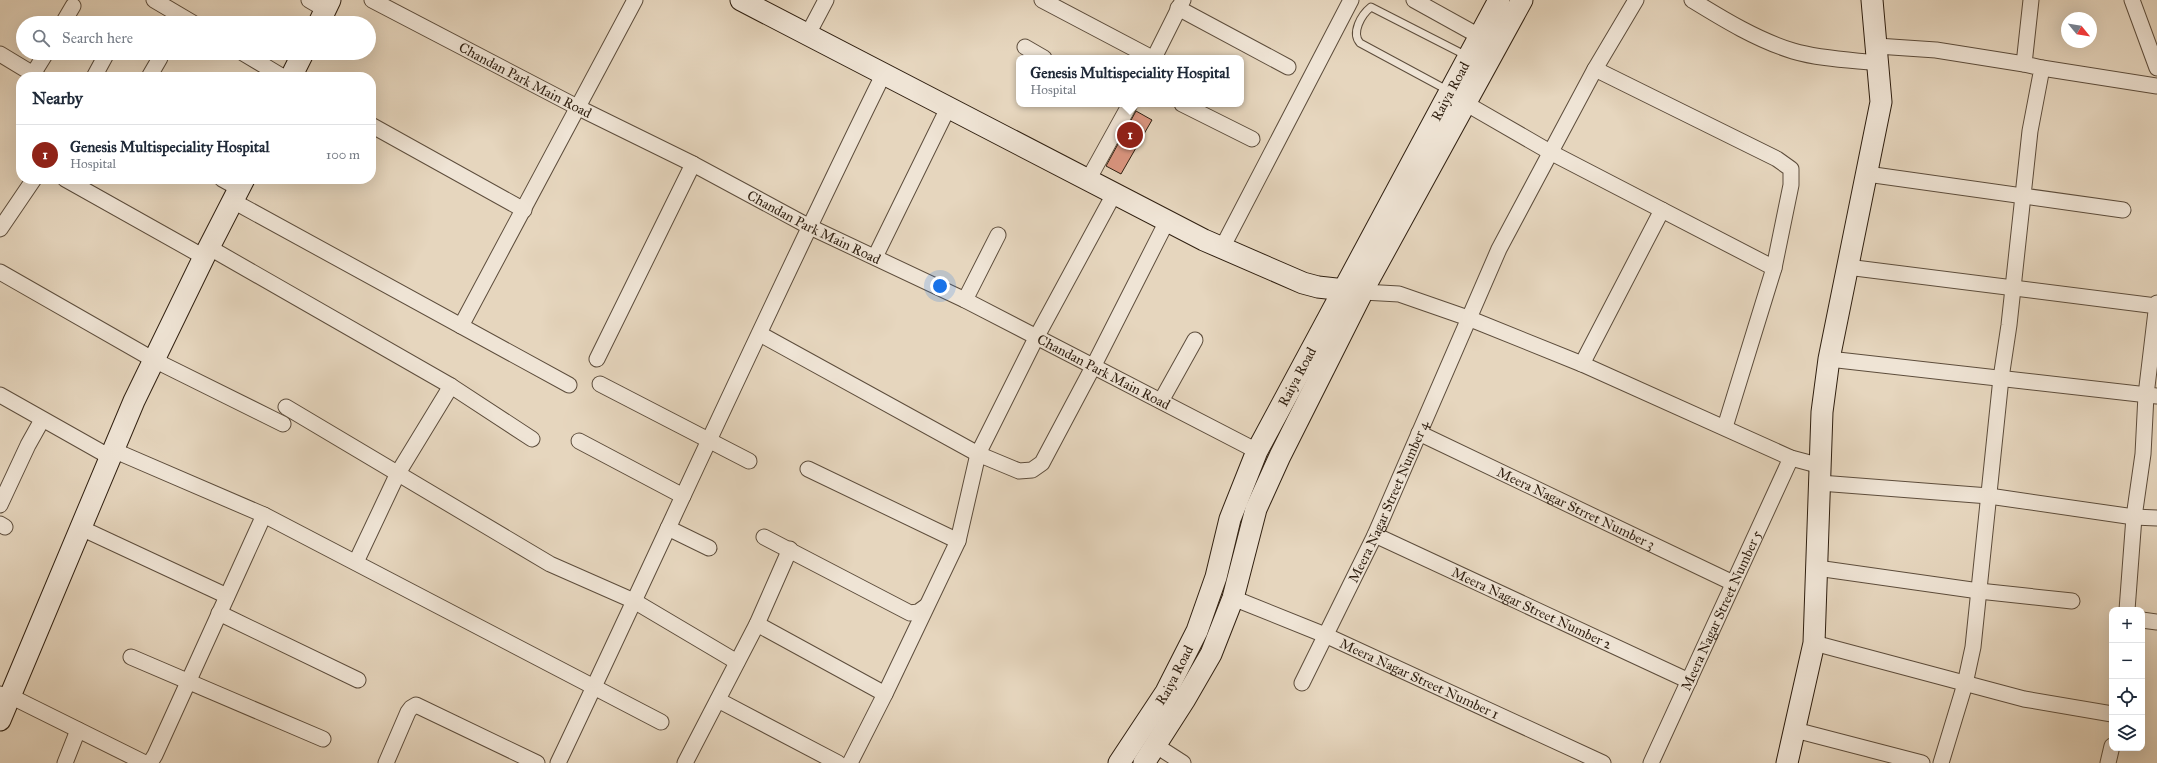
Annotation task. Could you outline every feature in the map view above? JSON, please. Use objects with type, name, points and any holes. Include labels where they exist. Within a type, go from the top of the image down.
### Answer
[{"type":"street","points":[[154,0],[181,16]]},
{"type":"street","name":"Chandan Park Main Road","points":[[372,0],[578,107],[693,164],[808,226],[965,300],[1257,451]]},
{"type":"street","points":[[461,326],[635,0]]},
{"type":"street","points":[[741,0],[807,36],[1222,248],[1303,283],[1342,291],[1399,294],[1468,318],[1582,364],[1791,458],[1820,474],[1892,487],[1989,496],[2134,517],[2157,518]]},
{"type":"street","points":[[807,36],[826,0]]},
{"type":"street","points":[[1042,0],[1147,55]]},
{"type":"street","points":[[1222,248],[1351,0]]},
{"type":"street","points":[[1414,0],[1479,36]]},
{"type":"street","name":"Raiya Road","points":[[1144,763],[1185,700],[1211,654],[1233,598],[1256,509],[1280,456],[1363,292],[1457,98],[1468,57],[1499,0]]},
{"type":"street","name":"Raiya Road","points":[[1119,763],[1166,692],[1181,664],[1212,590],[1230,519],[1257,451],[1342,291],[1457,98],[1522,0]]},
{"type":"street","name":"Meera Nagar Street Number 4","points":[[1302,683],[1375,535],[1499,249],[1595,69],[1636,0]]},
{"type":"street","points":[[1692,0],[1731,24],[1793,51],[1878,55],[1936,50],[2157,86]]},
{"type":"street","points":[[1787,763],[1796,730],[1814,643],[1822,412],[1829,359],[1881,102],[1872,0]]},
{"type":"street","points":[[2024,64],[2031,0]]},
{"type":"street","points":[[2132,0],[2157,68]]},
{"type":"street","points":[[1155,55],[1181,4],[1288,66]]},
{"type":"street","points":[[67,16],[73,6]]},
{"type":"street","points":[[1025,47],[1039,55]]},
{"type":"street","points":[[0,54],[29,72]]},
{"type":"street","points":[[38,72],[43,60]]},
{"type":"street","points":[[97,72],[103,60]]},
{"type":"street","points":[[152,72],[159,60]]},
{"type":"street","points":[[255,60],[275,72]]},
{"type":"street","points":[[294,72],[300,60]]},
{"type":"street","points":[[1940,763],[1965,684],[1973,647],[2000,378],[2013,287],[2030,131],[2042,68]]},
{"type":"street","points":[[1595,69],[1777,159],[1791,169],[1791,185],[1774,268],[1725,428]]},
{"type":"street","points":[[558,763],[760,334],[808,226],[884,74]]},
{"type":"street","points":[[1457,98],[1550,152],[1774,268]]},
{"type":"street","points":[[1100,220],[1092,182],[1127,107]]},
{"type":"street","points":[[1188,107],[1252,139]]},
{"type":"street","points":[[875,257],[948,108]]},
{"type":"street","points":[[376,129],[524,210]]},
{"type":"street","points":[[596,359],[693,164]]},
{"type":"street","points":[[1867,174],[2123,210]]},
{"type":"street","points":[[0,229],[31,184]]},
{"type":"street","points":[[75,184],[207,252],[451,386],[532,439]]},
{"type":"street","points":[[230,184],[461,326],[569,386]]},
{"type":"street","points":[[0,720],[5,695],[81,528],[112,453],[154,360],[239,190]]},
{"type":"street","points":[[850,763],[885,694],[925,607],[958,541],[978,454],[1036,338],[1114,194]]},
{"type":"street","points":[[1582,364],[1662,210]]},
{"type":"street","points":[[760,334],[978,454],[1019,471],[1032,470],[1042,462],[1093,367],[1167,221]]},
{"type":"street","points":[[965,300],[998,235]]},
{"type":"street","points":[[1847,267],[2157,305],[2151,395],[2134,517],[2127,607]]},
{"type":"street","points":[[0,272],[154,360],[283,424]]},
{"type":"street","points":[[1161,401],[1195,340]]},
{"type":"street","points":[[1829,359],[2151,395]]},
{"type":"street","points":[[600,384],[749,461]]},
{"type":"street","points":[[356,562],[398,473],[451,386]]},
{"type":"street","points":[[0,395],[42,420],[112,453],[264,515],[484,628],[594,688],[661,722]]},
{"type":"street","points":[[286,407],[550,564],[634,601],[738,662]]},
{"type":"street","points":[[0,504],[28,445],[42,420]]},
{"type":"street","name":"Meera Nagar Strret Number 3","points":[[1419,433],[1733,583]]},
{"type":"street","points":[[579,441],[683,496]]},
{"type":"street","name":"Meera Nagar Street Number 5","points":[[1651,763],[1791,458]]},
{"type":"street","points":[[808,469],[958,541]]},
{"type":"street","points":[[150,763],[189,682],[264,515]]},
{"type":"street","points":[[81,528],[227,596]]},
{"type":"street","points":[[668,528],[709,548]]},
{"type":"street","name":"Meera Nagar Street Number 2","points":[[1375,535],[1689,680]]},
{"type":"street","points":[[764,537],[910,612],[918,612],[925,607]]},
{"type":"street","points":[[685,763],[757,624],[790,550]]},
{"type":"street","points":[[1817,568],[1979,591],[2072,601]]},
{"type":"street","points":[[1212,590],[1233,598]]},
{"type":"street","name":"Meera Nagar Street Number 1","points":[[1233,598],[1325,634],[1603,763]]},
{"type":"street","points":[[219,613],[358,680]]},
{"type":"street","points":[[2145,620],[2157,622]]},
{"type":"street","points":[[757,624],[885,694]]},
{"type":"street","points":[[1814,643],[2024,699],[2109,713]]},
{"type":"street","points":[[131,657],[323,739]]},
{"type":"street","points":[[5,695],[145,763]]},
{"type":"street","points":[[718,700],[838,763]]},
{"type":"street","points":[[386,763],[408,712],[416,705],[537,763]]},
{"type":"street","points":[[64,763],[78,730]]},
{"type":"street","points":[[1796,730],[1922,763]]},
{"type":"street","points":[[1156,745],[1183,763]]},
{"type":"street","points":[[2108,763],[2111,751]]},
{"type":"lane","points":[[1457,98],[1360,43],[1356,39],[1355,33],[1366,11],[1371,7],[1468,57]]},
{"type":"building","points":[[1136,111],[1152,120],[1121,174],[1106,166]]},
{"type":"place","name":"Genesis Multispeciality Hospital","points":[[1130,135]]}]
